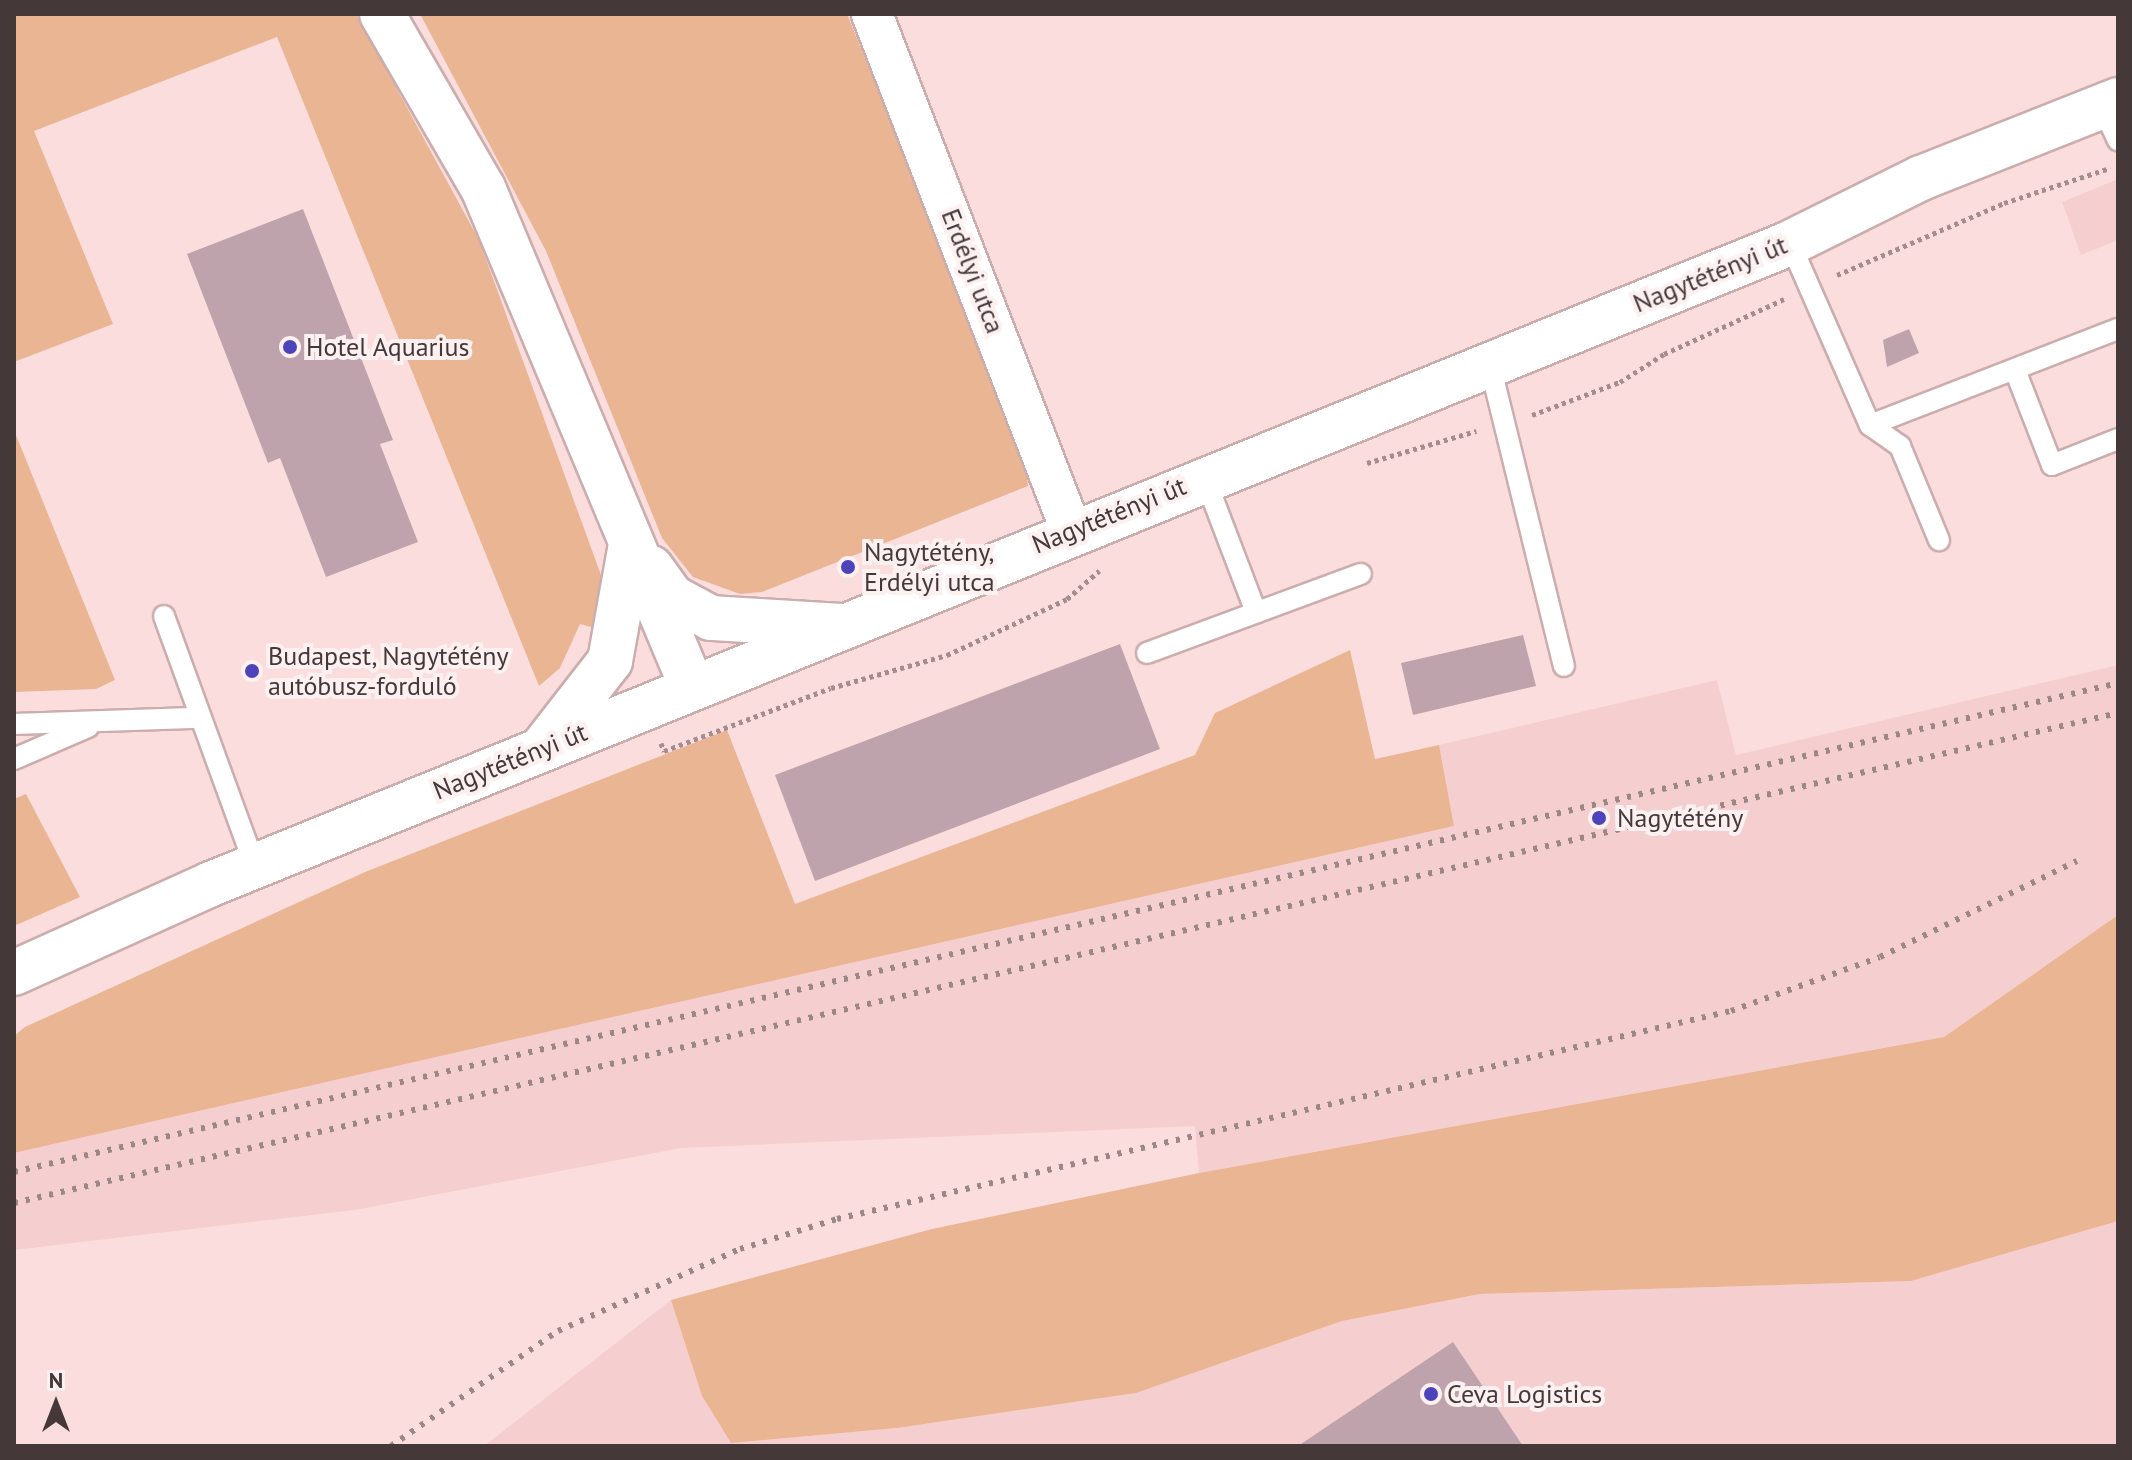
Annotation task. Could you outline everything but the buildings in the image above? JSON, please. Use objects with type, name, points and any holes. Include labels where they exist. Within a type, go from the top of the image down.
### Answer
[{"type":"main road","points":[[382,14],[483,188],[692,687]]},
{"type":"main road","name":"Nagytétényi út","points":[[14,973],[71,942],[543,747],[1204,476],[1790,243],[1921,178],[2113,116]]},
{"type":"main road","points":[[632,541],[672,597],[711,618],[840,626]]},
{"type":"main road","points":[[543,747],[610,661],[632,541]]},
{"type":"street","name":"Erdélyi utca","points":[[872,14],[1071,530]]},
{"type":"lane","points":[[1790,243],[1870,425],[1900,446],[1939,540]]},
{"type":"lane","points":[[1870,425],[2118,329]]},
{"type":"lane","points":[[1489,361],[1564,666]]},
{"type":"lane","points":[[2015,370],[2052,465],[2118,439]]},
{"type":"lane","points":[[1204,476],[1256,612]]},
{"type":"lane","points":[[1147,653],[1361,574]]},
{"type":"lane","points":[[164,616],[255,866]]},
{"type":"lane","points":[[14,724],[95,724],[199,718]]},
{"type":"lane","points":[[14,759],[95,724]]},
{"type":"path","points":[[1352,467],[1506,423],[1620,382],[1664,354],[1810,287],[2004,203],[2118,165]]},
{"type":"path","points":[[645,706],[664,751],[831,688],[947,655],[1067,599],[1108,563]]},
{"type":"shaded area","points":[[14,14],[356,14],[479,240],[601,575],[602,630],[580,624],[560,668],[539,686],[277,37],[34,131],[113,324],[14,362]]},
{"type":"shaded area","points":[[420,14],[847,14],[1024,450],[1028,486],[762,592],[740,594],[693,577],[662,538],[546,251]]},
{"type":"shaded area","points":[[2118,179],[2118,240],[2081,255],[2062,202]]},
{"type":"shaded area","points":[[14,430],[115,680],[96,689],[14,692]]},
{"type":"shaded area","points":[[1350,650],[1375,759],[1439,745],[1454,826],[14,1153],[14,1036],[25,1027],[365,872],[727,730],[795,904],[1195,755],[1215,713]]},
{"type":"shaded area","points":[[2118,665],[2118,915],[1944,1037],[1199,1173],[1195,1126],[681,1148],[355,1210],[14,1250],[14,1153],[1454,826],[1439,745],[1717,680],[1736,755]]},
{"type":"shaded area","points":[[26,794],[80,897],[14,926],[14,799]]},
{"type":"shaded area","points":[[2118,915],[2118,1221],[1911,1281],[1480,1294],[1342,1321],[1136,1393],[897,1428],[731,1443],[702,1396],[671,1300],[932,1229],[1199,1173],[1944,1037]]},
{"type":"shaded area","points":[[2118,1221],[2118,1446],[484,1446],[671,1300],[702,1396],[731,1443],[897,1428],[1136,1393],[1342,1321],[1480,1294],[1911,1281]]},
{"type":"railway","points":[[14,1172],[2118,683]]},
{"type":"railway","points":[[14,1203],[2118,713]]},
{"type":"railway","points":[[391,1446],[558,1331],[740,1249],[837,1219],[1731,1011],[1880,957],[2077,861]]},
{"type":"place","name":"Hotel Aquarius","points":[[290,347]]},
{"type":"place","name":"Nagytétény, Erdélyi utca","points":[[848,567]]},
{"type":"place","name":"Budapest, Nagytétény autóbusz-forduló","points":[[252,671]]},
{"type":"place","name":"Nagytétény","points":[[1599,818]]},
{"type":"place","name":"Ceva Logistics","points":[[1431,1394]]}]
